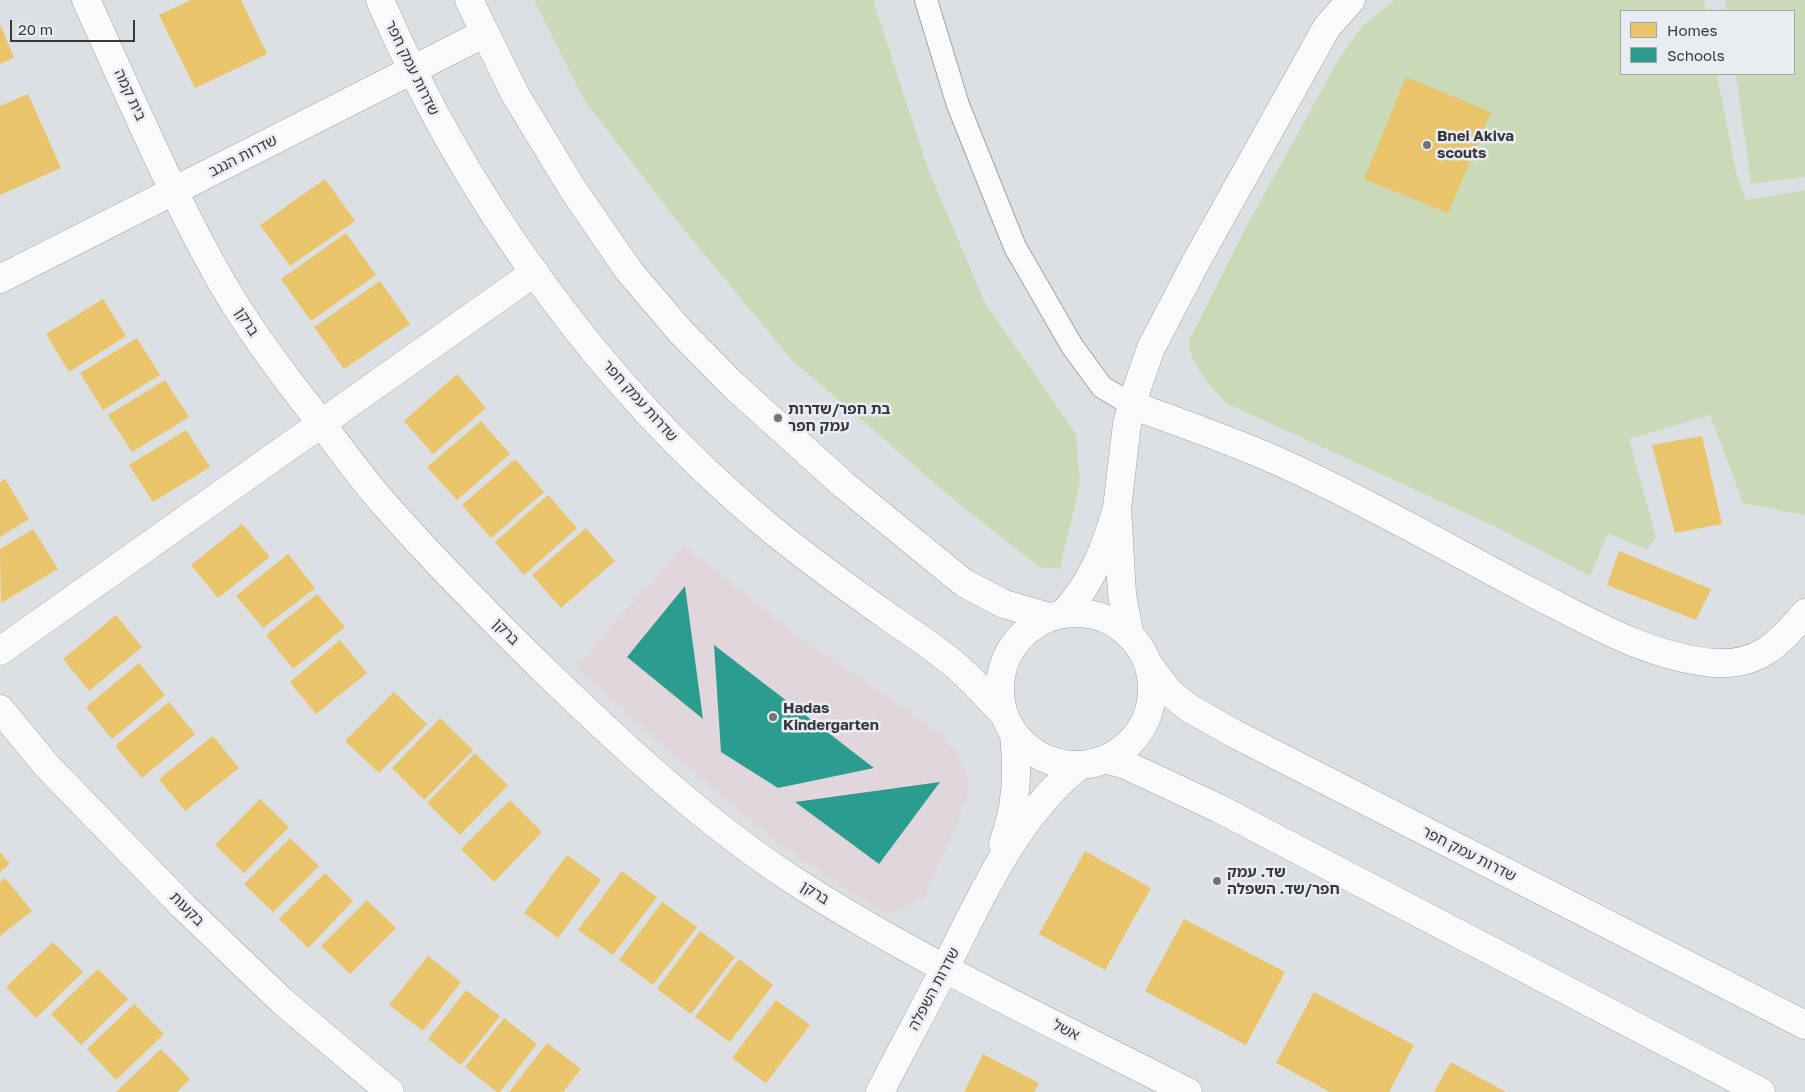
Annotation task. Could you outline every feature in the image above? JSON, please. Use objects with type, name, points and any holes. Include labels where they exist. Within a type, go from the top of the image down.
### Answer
[{"type":"street","name":"בית קמה","points":[[86,0],[174,191]]},
{"type":"street","name":"שדרות עמק חפר","points":[[380,0],[439,123],[488,203],[535,272],[629,392],[698,464],[764,523],[815,564],[956,666],[1009,724]]},
{"type":"street","points":[[469,0],[515,94],[572,188],[629,271],[680,331],[733,385],[844,485],[964,583],[1004,604],[1056,616],[1093,614],[1115,624],[1130,636],[1143,652],[1148,664],[1153,686],[1150,708],[1141,728],[1127,746],[1092,762]]},
{"type":"street","points":[[1350,0],[1327,27],[1196,260],[1151,348],[1127,424],[1117,508],[1106,546],[1089,583],[1056,616],[1029,628],[1013,645],[1002,666],[999,689],[1009,724],[1032,751],[1053,762],[1092,762],[1126,765],[1218,808],[1761,1092]]},
{"type":"street","name":"שדרות הנגב","points":[[0,279],[485,33]]},
{"type":"street","name":"ברקן","points":[[174,191],[222,283],[272,360],[385,505],[451,577],[625,748],[714,825],[791,878],[866,925],[945,968]]},
{"type":"street","points":[[0,651],[535,272]]},
{"type":"street","points":[[1132,405],[1251,449],[1319,480],[1610,633],[1669,656],[1716,663],[1754,659],[1785,637],[1805,613]]},
{"type":"street","points":[[1117,508],[1121,586],[1130,636]]},
{"type":"street","name":"שדרות עמק חפר","points":[[1148,664],[1169,692],[1189,708],[1233,734],[1805,1025]]},
{"type":"street","name":"בקעות","points":[[0,709],[47,766],[183,906],[282,1001],[390,1092]]},
{"type":"street","name":"שדרות השפלה","points":[[987,886],[1010,824],[1017,766],[1009,724]]},
{"type":"street","name":"שדרות השפלה","points":[[880,1092],[987,886],[1025,823],[1058,783],[1092,762]]},
{"type":"street","name":"אשל","points":[[945,968],[1188,1092]]},
{"type":"lane","points":[[926,0],[958,105],[1015,247],[1072,346],[1102,388],[1132,405]]},
{"type":"shaded area","name":"Hadas Kindergarten","points":[[684,545],[801,639],[886,695],[945,738],[963,764],[969,790],[958,822],[925,896],[892,914],[872,907],[778,844],[672,754],[576,667]]},
{"type":"green space","points":[[534,0],[873,0],[928,169],[985,303],[1076,434],[1080,482],[1060,569],[1039,567],[952,498],[792,360],[684,230],[584,100]]},
{"type":"green space","points":[[1395,0],[1704,0],[1706,10],[1620,10],[1620,75],[1717,75],[1736,172],[1746,200],[1805,190],[1805,515],[1743,503],[1710,415],[1629,439],[1656,537],[1647,550],[1608,533],[1590,576],[1494,526],[1226,403],[1207,382],[1197,367],[1190,350],[1189,341],[1245,229],[1340,57],[1362,26]]},
{"type":"green space","points":[[1725,0],[1805,0],[1805,177],[1751,184],[1736,75],[1795,75],[1795,10],[1727,10]]},
{"type":"building: Homes","points":[[191,0],[241,0],[267,54],[195,88],[159,15]]},
{"type":"building: Homes","points":[[0,24],[14,58],[0,64]]},
{"type":"building: Homes","name":"Bnei Akiva scouts","points":[[1406,77],[1491,112],[1448,213],[1364,179]]},
{"type":"building: Homes","points":[[28,94],[61,168],[0,195],[0,106]]},
{"type":"building: Homes","points":[[325,179],[355,221],[290,266],[260,225]]},
{"type":"building: Homes","points":[[346,233],[376,275],[311,321],[281,279]]},
{"type":"building: Homes","points":[[380,281],[410,324],[344,369],[314,327]]},
{"type":"building: Homes","points":[[103,299],[126,336],[69,372],[46,334]]},
{"type":"building: Homes","points":[[137,338],[160,375],[103,410],[80,373]]},
{"type":"building: Homes","points":[[457,374],[486,408],[433,454],[404,421]]},
{"type":"building: Homes","points":[[165,380],[189,417],[132,452],[108,415]]},
{"type":"building: Homes","points":[[481,421],[510,454],[457,500],[427,467]]},
{"type":"building: Homes","points":[[186,430],[210,467],[153,502],[129,465]]},
{"type":"building: Homes","points":[[1702,436],[1722,524],[1675,533],[1652,445]]},
{"type":"building: Homes","points":[[515,459],[544,492],[491,538],[462,505]]},
{"type":"building: Homes","points":[[5,479],[29,519],[0,537],[0,482]]},
{"type":"building: Homes","points":[[548,495],[577,528],[524,575],[495,542]]},
{"type":"building: Homes","points":[[242,524],[270,557],[218,598],[191,565]]},
{"type":"building: Homes","points":[[586,528],[615,561],[561,608],[532,575]]},
{"type":"building: Homes","points":[[33,529],[58,569],[1,603],[0,549]]},
{"type":"building: Homes","points":[[1619,551],[1711,589],[1696,620],[1607,585]]},
{"type":"building: Homes","points":[[288,554],[315,588],[263,628],[236,596]]},
{"type":"building: Homes","points":[[317,594],[345,627],[293,669],[266,635]]},
{"type":"building: Homes","points":[[116,615],[142,647],[89,691],[63,659]]},
{"type":"building: Homes","points":[[340,640],[367,673],[316,714],[290,682]]},
{"type":"building: Homes","points":[[139,663],[165,695],[112,739],[86,707]]},
{"type":"building: Homes","points":[[394,692],[427,724],[379,773],[345,741]]},
{"type":"building: Homes","points":[[169,702],[195,734],[142,778],[115,746]]},
{"type":"building: Homes","points":[[440,718],[473,750],[424,800],[392,768]]},
{"type":"building: Homes","points":[[213,736],[239,768],[185,811],[159,779]]},
{"type":"building: Homes","points":[[475,753],[508,785],[460,835],[427,803]]},
{"type":"building: Homes","points":[[260,799],[289,827],[244,873],[215,845]]},
{"type":"building: Homes","points":[[510,800],[542,832],[494,882],[461,849]]},
{"type":"building: Homes","points":[[290,838],[319,866],[273,912],[244,884]]},
{"type":"building: Homes","points":[[1085,851],[1151,888],[1105,970],[1039,934]]},
{"type":"building: Homes","points":[[0,852],[10,864],[0,872]]},
{"type":"building: Homes","points":[[567,855],[601,880],[558,938],[524,913]]},
{"type":"building: Homes","points":[[622,871],[657,897],[613,955],[578,930]]},
{"type":"building: Homes","points":[[325,873],[353,901],[308,948],[279,919]]},
{"type":"building: Homes","points":[[5,878],[32,911],[0,936],[0,882]]},
{"type":"building: Homes","points":[[367,900],[396,928],[350,974],[321,946]]},
{"type":"building: Homes","points":[[662,902],[697,927],[653,985],[619,960]]},
{"type":"building: Homes","points":[[1184,919],[1285,972],[1246,1045],[1145,991]]},
{"type":"building: Homes","points":[[700,931],[735,957],[691,1014],[657,989]]},
{"type":"building: Homes","points":[[53,942],[83,972],[36,1018],[6,987]]},
{"type":"building: Homes","points":[[428,956],[461,982],[423,1031],[389,1005]]},
{"type":"building: Homes","points":[[739,959],[773,985],[730,1042],[695,1017]]},
{"type":"building: Homes","points":[[98,969],[128,999],[81,1045],[51,1014]]},
{"type":"building: Homes","points":[[466,990],[500,1016],[461,1065],[428,1039]]},
{"type":"building: Homes","points":[[1314,992],[1414,1045],[1389,1092],[1330,1092],[1276,1063]]},
{"type":"building: Homes","points":[[776,1000],[810,1025],[766,1083],[732,1058]]},
{"type":"building: Homes","points":[[134,1004],[164,1034],[116,1080],[87,1049]]},
{"type":"building: Homes","points":[[504,1018],[537,1044],[500,1092],[497,1092],[465,1067]]},
{"type":"building: Homes","points":[[547,1043],[581,1069],[563,1092],[509,1092]]},
{"type":"building: Homes","points":[[161,1049],[190,1079],[177,1092],[116,1092]]},
{"type":"building: Homes","points":[[983,1054],[1039,1083],[1034,1092],[964,1092]]},
{"type":"building: Homes","points":[[1451,1062],[1506,1092],[1434,1092]]},
{"type":"building: Schools","points":[[685,586],[703,719],[627,657]]},
{"type":"building: Schools","points":[[714,645],[874,768],[778,788],[721,752]]},
{"type":"building: Schools","points":[[940,782],[879,864],[795,802]]},
{"type":"place","name":"Bnei Akiva scouts","points":[[1427,145]]},
{"type":"place","name":"בת חפר/שדרות עמק חפר","points":[[778,418]]},
{"type":"place","name":"Hadas Kindergarten","points":[[773,717]]},
{"type":"place","name":"שד. עמק חפר/שד. השפלה","points":[[1217,881]]}]
